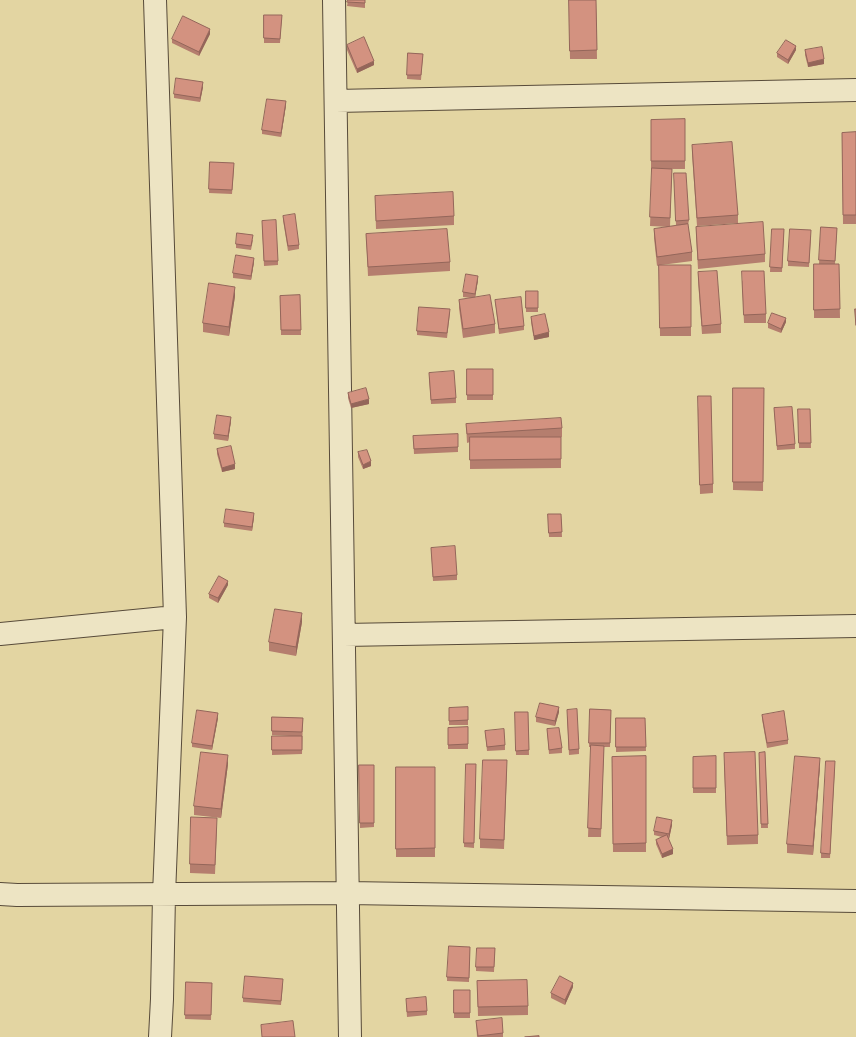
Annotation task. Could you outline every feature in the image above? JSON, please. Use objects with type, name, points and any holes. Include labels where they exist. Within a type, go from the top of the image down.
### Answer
[{"type":"street","points":[[155,0],[175,617],[160,1037]]},
{"type":"street","points":[[334,0],[350,1037]]},
{"type":"street","points":[[336,101],[856,90]]},
{"type":"street","points":[[0,634],[175,617]]},
{"type":"street","points":[[344,635],[856,626]]},
{"type":"street","points":[[0,894],[164,895],[348,893],[856,901]]},
{"type":"building","points":[[348,0],[365,0],[365,3],[347,2]]},
{"type":"building","points":[[569,0],[596,0],[597,50],[570,51]]},
{"type":"building","points":[[264,15],[282,15],[280,39],[264,38]]},
{"type":"building","points":[[183,16],[210,29],[199,52],[172,39]]},
{"type":"building","points":[[364,37],[374,61],[357,69],[347,45]]},
{"type":"building","points":[[786,40],[796,46],[788,60],[777,53]]},
{"type":"building","points":[[822,47],[824,59],[808,63],[805,50]]},
{"type":"building","points":[[408,53],[423,54],[421,75],[407,75]]},
{"type":"building","points":[[176,78],[203,82],[200,98],[174,94]]},
{"type":"building","points":[[267,99],[286,101],[281,133],[262,130]]},
{"type":"building","points":[[685,119],[685,161],[651,161],[651,120]]},
{"type":"building","points":[[856,132],[856,215],[843,215],[842,133]]},
{"type":"building","points":[[732,142],[738,215],[697,218],[692,145]]},
{"type":"building","points":[[210,162],[234,163],[232,190],[209,189]]},
{"type":"building","points":[[652,168],[672,169],[670,218],[650,217]]},
{"type":"building","points":[[674,173],[686,173],[689,220],[676,221]]},
{"type":"building","points":[[453,192],[454,216],[376,221],[375,196]]},
{"type":"building","points":[[295,214],[299,245],[288,246],[283,216]]},
{"type":"building","points":[[276,220],[278,261],[264,261],[262,221]]},
{"type":"building","points":[[763,222],[765,254],[698,260],[696,227]]},
{"type":"building","points":[[688,224],[692,252],[657,257],[654,229]]},
{"type":"building","points":[[821,227],[837,228],[835,261],[819,260]]},
{"type":"building","points":[[447,229],[450,262],[368,267],[366,234]]},
{"type":"building","points":[[772,229],[784,229],[782,268],[770,267]]},
{"type":"building","points":[[790,229],[811,230],[809,263],[788,261]]},
{"type":"building","points":[[237,233],[253,235],[251,246],[236,244]]},
{"type":"building","points":[[236,255],[254,258],[251,276],[233,273]]},
{"type":"building","points":[[814,264],[839,264],[840,309],[814,310]]},
{"type":"building","points":[[659,265],[691,265],[691,327],[660,328]]},
{"type":"building","points":[[717,271],[721,324],[702,326],[698,272]]},
{"type":"building","points":[[742,271],[764,271],[766,314],[744,315]]},
{"type":"building","points":[[466,274],[478,276],[475,294],[463,292]]},
{"type":"building","points":[[209,283],[235,287],[229,327],[203,323]]},
{"type":"building","points":[[526,291],[538,291],[538,308],[526,308]]},
{"type":"building","points":[[300,295],[301,330],[281,330],[280,296]]},
{"type":"building","points":[[490,295],[495,324],[463,329],[459,300]]},
{"type":"building","points":[[521,297],[524,326],[499,329],[495,300]]},
{"type":"building","points":[[419,307],[450,309],[447,333],[417,331]]},
{"type":"building","points":[[772,313],[786,318],[781,329],[768,323]]},
{"type":"building","points":[[545,314],[549,332],[534,336],[531,317]]},
{"type":"building","points":[[467,369],[493,369],[493,395],[467,395]]},
{"type":"building","points":[[454,371],[456,398],[431,400],[429,373]]},
{"type":"building","points":[[366,388],[369,399],[351,404],[348,393]]},
{"type":"building","points":[[733,388],[764,388],[763,482],[733,482]]},
{"type":"building","points":[[698,396],[711,396],[713,484],[700,485]]},
{"type":"building","points":[[792,407],[795,444],[777,446],[774,408]]},
{"type":"building","points":[[798,409],[810,409],[811,443],[799,443]]},
{"type":"building","points":[[217,415],[231,417],[228,436],[214,434]]},
{"type":"building","points":[[561,418],[562,428],[467,434],[466,424]]},
{"type":"building","points":[[458,434],[458,447],[414,449],[413,436]]},
{"type":"building","points":[[470,437],[561,437],[561,459],[470,460]]},
{"type":"building","points":[[231,446],[235,464],[222,468],[217,449]]},
{"type":"building","points":[[367,450],[371,461],[363,465],[358,452]]},
{"type":"building","points":[[226,509],[254,513],[252,527],[224,523]]},
{"type":"building","points":[[548,514],[561,514],[562,532],[549,533]]},
{"type":"building","points":[[455,546],[457,575],[433,577],[431,548]]},
{"type":"building","points":[[219,576],[228,581],[218,598],[209,594]]},
{"type":"building","points":[[275,609],[302,613],[296,647],[269,642]]},
{"type":"building","points":[[540,703],[559,707],[555,721],[536,717]]},
{"type":"building","points":[[468,707],[468,720],[449,721],[449,708]]},
{"type":"building","points":[[577,709],[579,749],[569,750],[567,710]]},
{"type":"building","points":[[590,709],[611,710],[610,743],[589,743]]},
{"type":"building","points":[[197,710],[218,713],[212,746],[192,743]]},
{"type":"building","points":[[784,711],[788,740],[767,743],[762,715]]},
{"type":"building","points":[[515,712],[528,712],[529,750],[516,751]]},
{"type":"building","points":[[272,717],[303,718],[302,732],[272,731]]},
{"type":"building","points":[[616,718],[645,718],[646,747],[616,747]]},
{"type":"building","points":[[468,727],[468,744],[448,745],[448,728]]},
{"type":"building","points":[[559,728],[562,748],[549,750],[547,729]]},
{"type":"building","points":[[504,729],[505,745],[487,747],[485,731]]},
{"type":"building","points":[[272,736],[302,736],[302,750],[272,750]]},
{"type":"building","points":[[591,745],[604,746],[601,829],[588,828]]},
{"type":"building","points":[[201,752],[228,755],[221,809],[194,806]]},
{"type":"building","points":[[755,752],[758,835],[727,836],[724,753]]},
{"type":"building","points":[[765,752],[768,824],[761,824],[759,753]]},
{"type":"building","points":[[646,756],[646,843],[613,844],[612,757]]},
{"type":"building","points":[[716,756],[716,788],[693,788],[693,757]]},
{"type":"building","points":[[795,756],[820,758],[813,846],[787,844]]},
{"type":"building","points":[[483,760],[507,760],[504,840],[480,839]]},
{"type":"building","points":[[826,761],[835,761],[830,854],[821,853]]},
{"type":"building","points":[[466,764],[476,764],[474,843],[464,843]]},
{"type":"building","points":[[359,765],[374,765],[374,823],[360,823]]},
{"type":"building","points":[[396,767],[435,767],[435,848],[396,849]]},
{"type":"building","points":[[191,817],[217,818],[215,865],[190,864]]},
{"type":"building","points":[[657,817],[672,820],[669,834],[654,831]]},
{"type":"building","points":[[667,835],[673,849],[662,854],[656,840]]},
{"type":"building","points":[[449,946],[470,947],[469,978],[447,977]]},
{"type":"building","points":[[477,948],[495,948],[494,967],[476,967]]},
{"type":"building","points":[[245,976],[283,979],[281,1001],[243,998]]},
{"type":"building","points":[[560,976],[573,983],[565,1000],[551,993]]},
{"type":"building","points":[[527,980],[528,1006],[478,1007],[477,981]]},
{"type":"building","points":[[186,982],[212,983],[211,1015],[185,1015]]},
{"type":"building","points":[[454,990],[470,990],[470,1013],[454,1013]]},
{"type":"building","points":[[426,997],[427,1011],[407,1012],[406,999]]},
{"type":"building","points":[[502,1018],[503,1033],[478,1036],[476,1021]]},
{"type":"building","points":[[293,1021],[295,1037],[262,1037],[261,1025]]}]
